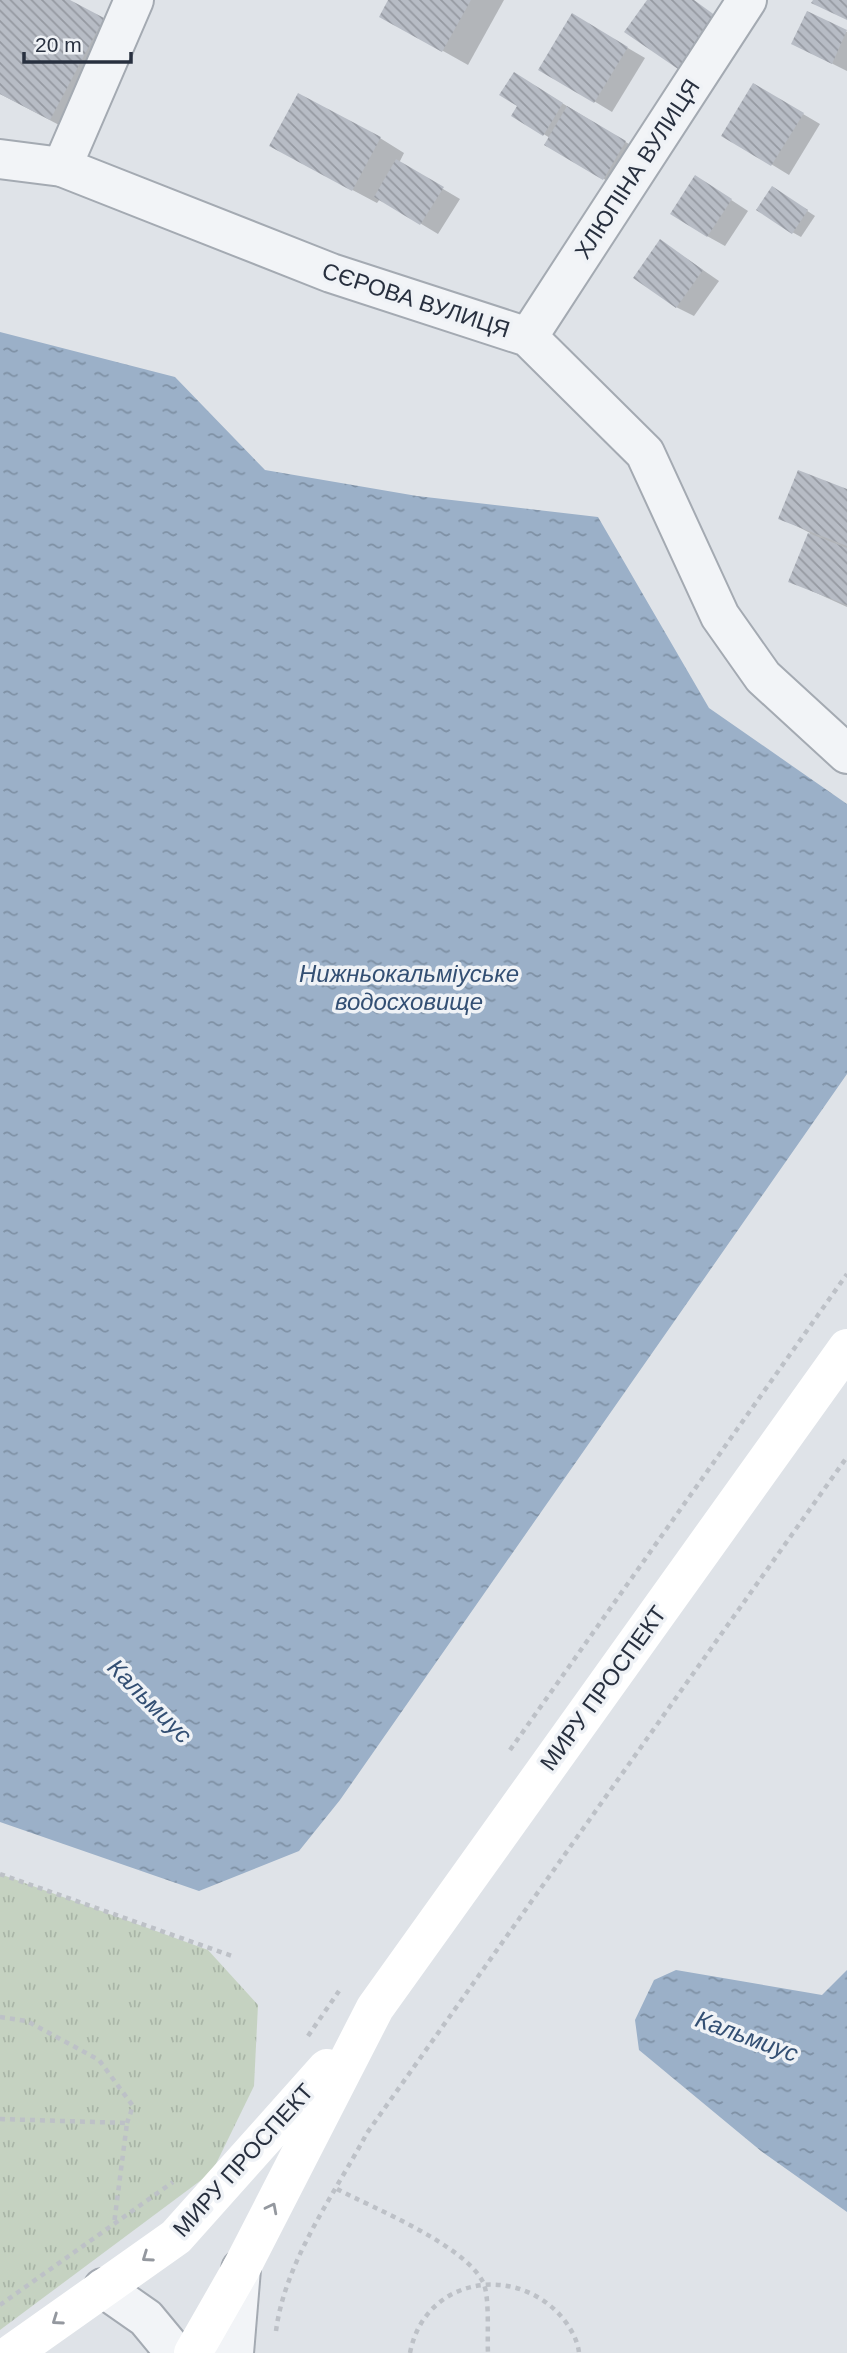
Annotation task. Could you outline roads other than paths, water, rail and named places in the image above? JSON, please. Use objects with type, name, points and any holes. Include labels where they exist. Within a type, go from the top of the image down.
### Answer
[{"type":"main road","name":"МИРУ ПРОСПЕКТ","points":[[12,2353],[176,2237],[368,2019],[847,1348]]},
{"type":"main road","name":"МИРУ ПРОСПЕКТ","points":[[193,2353],[241,2269],[368,2019]]},
{"type":"street","points":[[62,167],[134,0]]},
{"type":"street","name":"ХЛЮПІНА ВУЛИЦЯ","points":[[528,337],[747,0]]},
{"type":"street","name":"СЄРОВА ВУЛИЦЯ","points":[[0,159],[62,167],[331,273],[528,337],[645,453],[720,616],[763,677],[847,754]]},
{"type":"street","points":[[233,2353],[241,2269]]},
{"type":"street","points":[[103,2288],[146,2318],[176,2353]]},
{"type":"water","name":"Нижньокальміуське водосховище","points":[[0,332],[175,377],[265,470],[417,496],[598,517],[709,708],[847,804],[847,1074],[340,1800],[299,1851],[199,1891],[0,1822]]},
{"type":"water","name":"Кальмиус","points":[[676,1970],[822,1995],[847,1970],[847,2212],[761,2151],[639,2050],[635,2020],[654,1980]]}]
